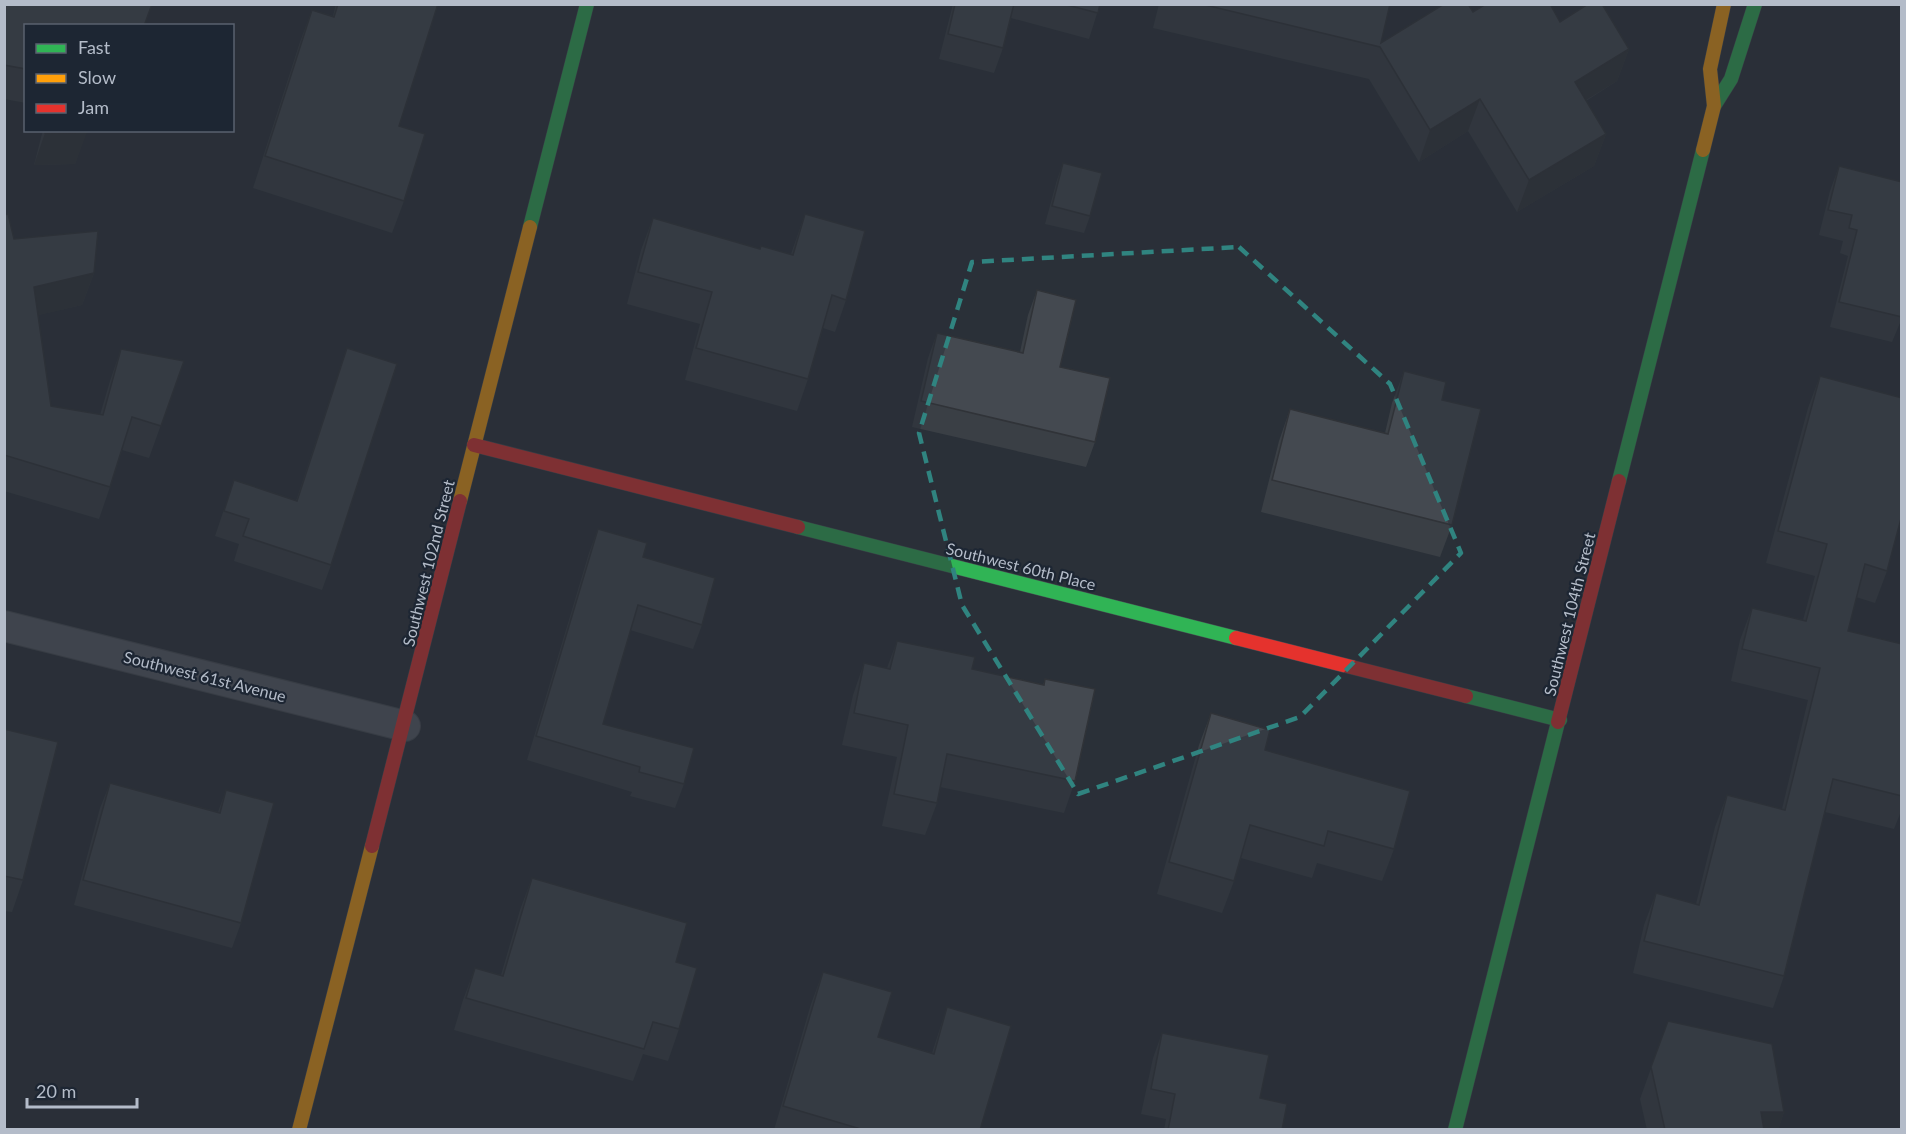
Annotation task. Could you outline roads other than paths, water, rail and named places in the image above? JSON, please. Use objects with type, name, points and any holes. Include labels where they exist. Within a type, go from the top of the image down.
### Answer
[{"type":"street","name":"Southwest 102nd Street","points":[[299,1130],[405,726],[587,4]]},
{"type":"street","name":"Southwest 104th Street","points":[[1714,106],[1710,69],[1724,4]]},
{"type":"street","name":"Southwest 104th Street","points":[[1455,1130],[1714,106],[1731,79],[1755,4]]},
{"type":"street","name":"Southwest 60th Place","points":[[474,445],[1560,720]]},
{"type":"street","name":"Southwest 61st Avenue","points":[[4,626],[405,726]]}]
